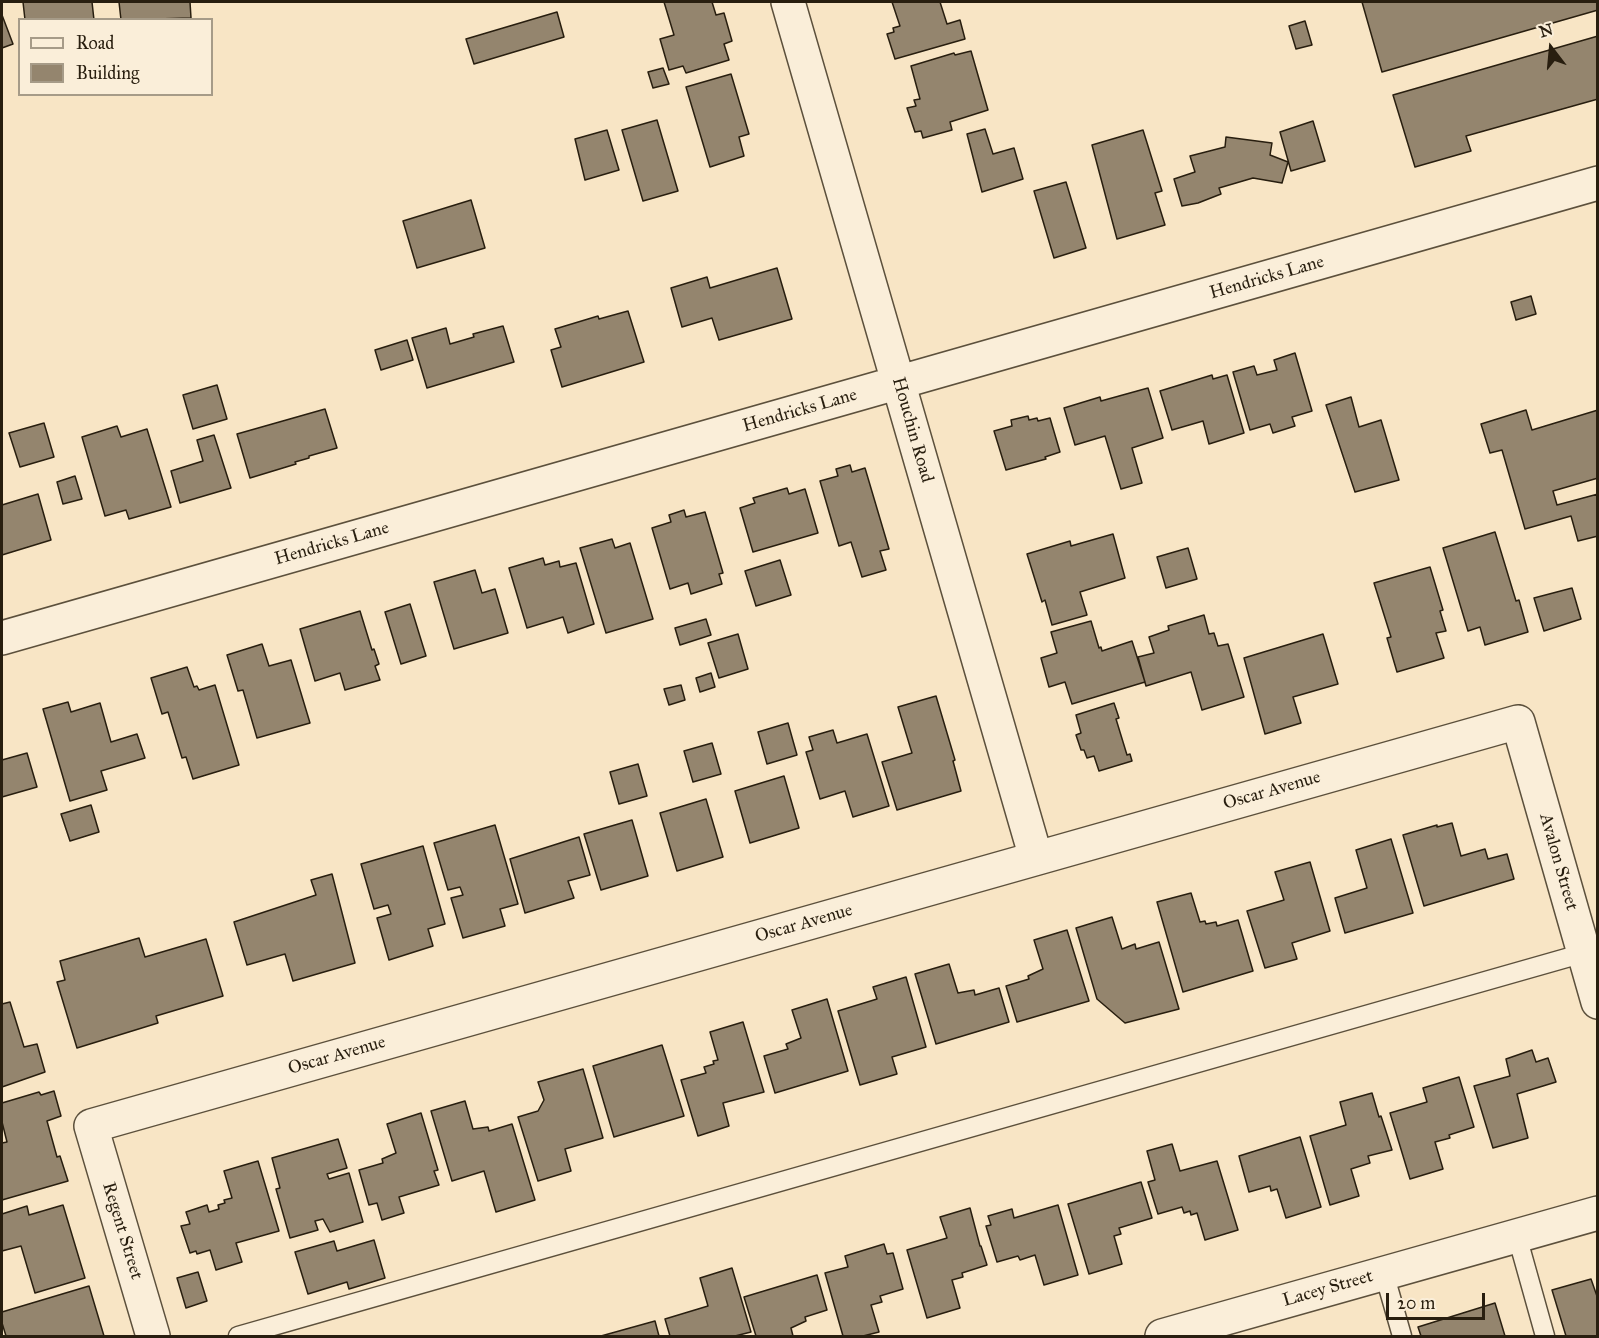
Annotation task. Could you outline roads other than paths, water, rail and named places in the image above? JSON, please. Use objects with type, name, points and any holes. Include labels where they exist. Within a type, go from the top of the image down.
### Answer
[{"type":"street","name":"Houchin Road","points":[[788,2],[1036,858]]},
{"type":"street","name":"Hendricks Lane","points":[[2,638],[1598,183]]},
{"type":"street","name":"Oscar Avenue","points":[[91,1126],[1518,722]]},
{"type":"street","name":"Avalon Street","points":[[1518,722],[1598,1002]]},
{"type":"street","name":"Regent Street","points":[[91,1126],[153,1336]]},
{"type":"street","name":"Lacey Street","points":[[1181,1334],[1598,1213]]},
{"type":"lane","points":[[238,1336],[1584,953]]},
{"type":"lane","points":[[1517,1236],[1545,1336]]},
{"type":"lane","points":[[1384,1274],[1402,1336]]}]
